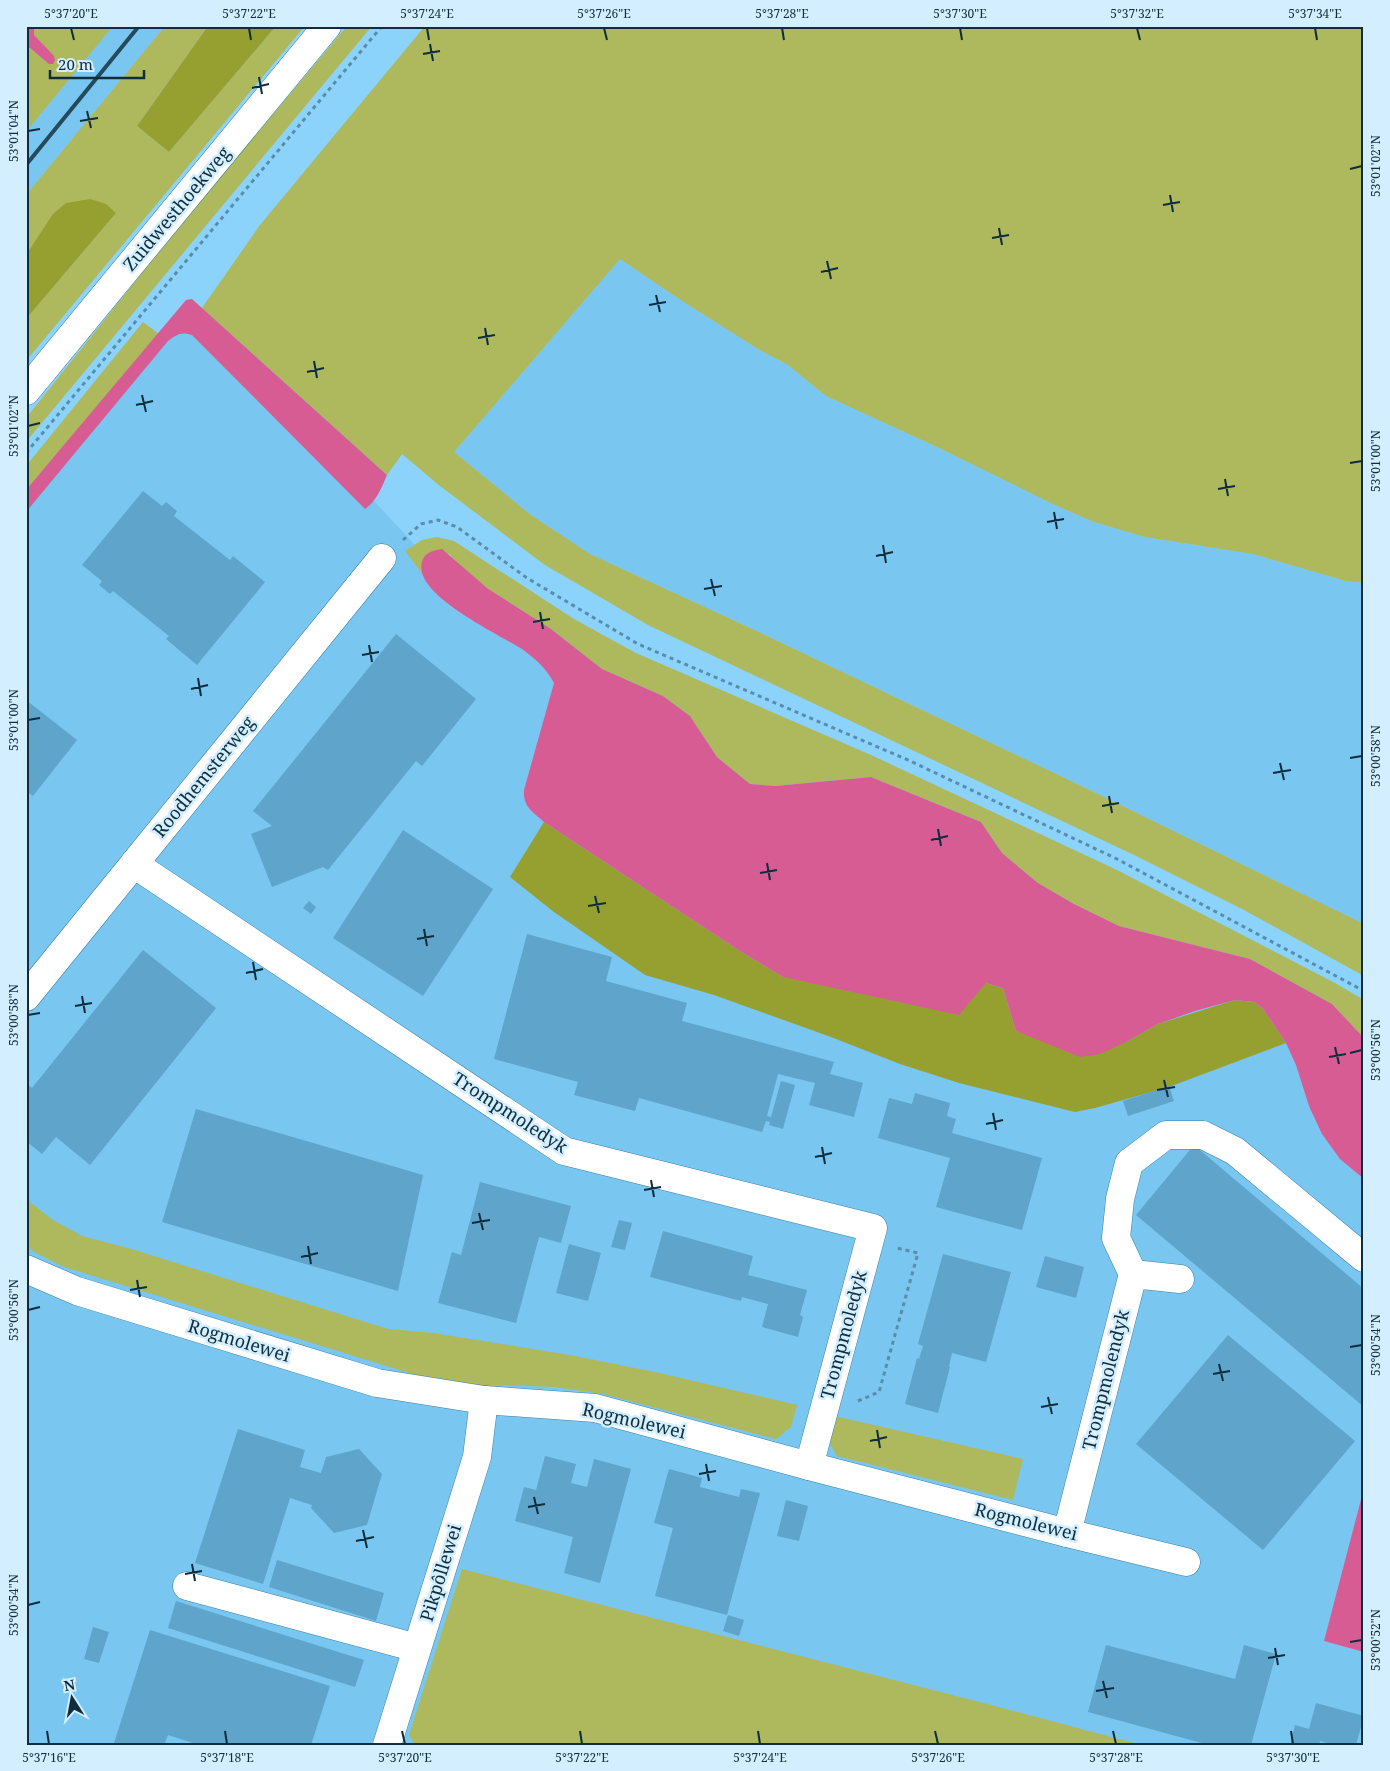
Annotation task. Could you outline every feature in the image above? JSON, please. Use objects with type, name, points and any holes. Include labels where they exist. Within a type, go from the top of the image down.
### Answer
[{"type":"street","name":"Zuidwesthoekweg","points":[[26,391],[327,26]]},
{"type":"street","name":"Roodhemsterweg","points":[[26,997],[382,558]]},
{"type":"street","name":"Trompmoledyk","points":[[134,864],[564,1151],[873,1228],[809,1466]]},
{"type":"street","points":[[1180,1278],[1133,1274],[1116,1238],[1120,1199],[1129,1163],[1166,1135],[1203,1135],[1235,1151],[1364,1258]]},
{"type":"street","name":"Rogmolewei","points":[[26,1269],[78,1291],[377,1383],[484,1400],[595,1408],[809,1466],[1186,1562]]},
{"type":"street","name":"Trompmolendyk","points":[[1067,1533],[1133,1274]]},
{"type":"street","name":"Pikpôllewei","points":[[387,1745],[477,1457],[484,1400]]},
{"type":"street","points":[[187,1586],[417,1648]]},
{"type":"path","points":[[26,452],[382,26]]},
{"type":"path","points":[[382,558],[421,524],[438,520],[457,526],[527,578],[638,644],[908,760],[1117,859],[1364,991]]},
{"type":"path","points":[[823,1416],[879,1392],[918,1253],[870,1241]]},
{"type":"shaded area","points":[[26,26],[36,26],[34,35],[54,56],[53,64],[49,64],[30,48],[26,47]]},
{"type":"shaded area","points":[[113,26],[165,26],[26,195],[26,132]]},
{"type":"shaded area","points":[[620,259],[758,349],[788,365],[826,396],[937,447],[1057,506],[1094,522],[1145,537],[1253,554],[1346,581],[1364,583],[1364,924],[1092,791],[759,632],[590,554],[531,515],[454,452]]},
{"type":"shaded area","points":[[192,299],[387,475],[378,494],[369,506],[365,509],[192,335],[185,333],[176,335],[168,341],[26,512],[26,490],[186,300]]},
{"type":"shaded area","points":[[181,316],[363,489],[454,587],[727,801],[1263,986],[1364,1080],[1364,1745],[26,1745],[26,501]]},
{"type":"shaded area","points":[[442,549],[487,588],[551,629],[602,669],[663,696],[690,716],[717,757],[750,784],[775,786],[871,777],[981,822],[1002,853],[1038,883],[1074,904],[1119,926],[1250,959],[1332,1004],[1364,1038],[1364,1179],[1340,1159],[1322,1134],[1309,1106],[1296,1065],[1286,1043],[1263,1009],[1255,1002],[1235,1000],[1195,1011],[1158,1024],[1100,1054],[1080,1057],[1016,1031],[1003,988],[986,983],[959,1015],[783,977],[740,951],[544,822],[527,805],[524,790],[554,683],[545,670],[530,655],[461,613],[443,600],[429,586],[422,572],[423,559],[428,553]]},
{"type":"shaded area","points":[[1364,1492],[1364,1652],[1324,1641]]},
{"type":"green space","points":[[36,26],[113,26],[26,132],[26,47],[30,48],[49,64],[39,41],[33,35]]},
{"type":"green space","points":[[165,26],[208,26],[137,126],[169,152],[276,26],[305,26],[26,361],[26,319],[116,213],[34,244],[26,255],[26,195]]},
{"type":"green space","points":[[208,26],[276,26],[169,152],[137,126]]},
{"type":"green space","points":[[347,26],[372,26],[26,442],[26,418],[181,224]]},
{"type":"green space","points":[[425,26],[1364,26],[1364,583],[1346,581],[1253,554],[1145,537],[1094,522],[1057,506],[937,447],[826,396],[788,365],[758,349],[620,259],[454,452],[531,515],[590,554],[759,632],[1092,791],[1364,924],[1364,976],[1244,910],[1134,855],[648,625],[545,565],[440,486],[402,454],[387,475],[202,308],[260,225]]},
{"type":"green space","points":[[90,199],[106,204],[116,213],[26,319],[26,255],[53,214],[66,203]]},
{"type":"green space","points":[[143,322],[159,334],[26,490],[26,466]]},
{"type":"green space","points":[[437,537],[454,541],[574,619],[636,653],[871,755],[1117,870],[1335,983],[1364,1000],[1364,1038],[1332,1004],[1250,959],[1119,926],[1074,904],[1038,883],[1002,853],[981,822],[871,777],[775,786],[750,784],[717,757],[690,716],[663,696],[602,669],[551,629],[487,588],[464,570],[449,554],[421,563],[424,576],[405,551],[422,540]]},
{"type":"green space","points":[[544,822],[740,951],[783,977],[986,983],[1003,988],[1016,1031],[1126,1042],[1158,1024],[1235,1000],[1255,1002],[1263,1009],[1286,1043],[1169,1087],[1075,1112],[959,1083],[900,1064],[714,995],[645,975],[554,912],[510,877]]},
{"type":"green space","points":[[26,1199],[53,1220],[82,1236],[128,1248],[388,1329],[433,1333],[570,1355],[655,1372],[797,1405],[791,1427],[776,1439],[603,1394],[555,1387],[503,1385],[455,1387],[64,1267],[26,1246]]},
{"type":"green space","points":[[834,1416],[1023,1459],[1013,1500],[837,1456],[830,1444]]},
{"type":"green space","points":[[462,1569],[1141,1745],[415,1745],[409,1735]]},
{"type":"building","points":[[143,491],[162,506],[166,502],[177,511],[174,516],[230,560],[233,556],[265,582],[197,665],[166,639],[169,636],[113,591],[110,594],[99,585],[102,581],[82,565]]},
{"type":"building","points":[[396,634],[476,699],[422,766],[416,761],[328,870],[323,867],[272,887],[251,834],[272,826],[253,811]]},
{"type":"building","points":[[26,700],[77,740],[33,796],[26,791]]},
{"type":"building","points":[[403,830],[493,889],[423,996],[333,938]]},
{"type":"building","points":[[309,901],[316,907],[311,914],[303,908]]},
{"type":"building","points":[[527,934],[612,957],[606,981],[687,1003],[682,1021],[834,1062],[830,1074],[863,1083],[854,1117],[809,1105],[815,1083],[778,1074],[767,1116],[771,1117],[781,1081],[795,1085],[783,1129],[769,1125],[770,1122],[766,1121],[762,1132],[639,1098],[635,1111],[574,1095],[578,1082],[494,1059]]},
{"type":"building","points":[[143,950],[216,1008],[90,1165],[56,1137],[42,1154],[26,1141],[26,1083],[32,1088]]},
{"type":"building","points":[[1169,1086],[1174,1101],[1128,1116],[1123,1101]]},
{"type":"building","points":[[915,1093],[950,1103],[947,1116],[956,1119],[952,1133],[1042,1158],[1022,1230],[936,1207],[950,1158],[878,1138],[889,1098],[912,1104]]},
{"type":"building","points":[[196,1109],[423,1175],[398,1291],[162,1222]]},
{"type":"building","points":[[1194,1145],[1364,1289],[1364,1407],[1136,1215]]},
{"type":"building","points":[[480,1182],[571,1206],[561,1243],[539,1237],[516,1323],[438,1303],[452,1252],[461,1255]]},
{"type":"building","points":[[619,1220],[632,1223],[625,1250],[611,1247]]},
{"type":"building","points":[[663,1231],[753,1256],[748,1275],[807,1290],[800,1315],[803,1317],[798,1337],[762,1327],[768,1304],[742,1297],[741,1301],[650,1277]]},
{"type":"building","points":[[569,1244],[601,1253],[588,1301],[556,1293]]},
{"type":"building","points":[[943,1254],[1011,1272],[986,1362],[952,1353],[938,1413],[905,1404],[917,1358],[919,1359],[923,1346],[918,1344]]},
{"type":"building","points":[[1045,1256],[1084,1267],[1076,1298],[1036,1287]]},
{"type":"building","points":[[1228,1335],[1355,1441],[1263,1550],[1136,1444]]},
{"type":"building","points":[[238,1429],[305,1450],[300,1467],[321,1473],[326,1457],[359,1449],[382,1474],[367,1525],[334,1533],[311,1508],[312,1505],[290,1498],[263,1584],[195,1563]]},
{"type":"building","points":[[545,1456],[576,1464],[571,1483],[587,1487],[594,1459],[631,1469],[600,1583],[564,1573],[573,1537],[515,1521],[524,1487],[536,1490]]},
{"type":"building","points":[[669,1469],[702,1478],[700,1487],[739,1497],[741,1489],[760,1493],[727,1615],[655,1596],[673,1528],[654,1523]]},
{"type":"building","points":[[786,1500],[808,1506],[799,1541],[777,1536]]},
{"type":"building","points":[[277,1560],[384,1593],[376,1621],[269,1587]]},
{"type":"building","points":[[176,1601],[364,1660],[355,1687],[168,1628]]},
{"type":"building","points":[[728,1615],[744,1620],[739,1636],[723,1631]]},
{"type":"building","points":[[93,1627],[109,1632],[99,1663],[84,1659]]},
{"type":"building","points":[[150,1630],[330,1686],[311,1745],[199,1745],[168,1735],[164,1745],[121,1745],[114,1743]]},
{"type":"building","points":[[1106,1645],[1235,1679],[1244,1645],[1276,1654],[1251,1745],[1209,1745],[1088,1712]]},
{"type":"building","points":[[1316,1703],[1364,1716],[1356,1745],[1335,1745],[1320,1741],[1319,1745],[1290,1745],[1295,1725],[1309,1729]]},
{"type":"railway","points":[[26,165],[139,26]]}]
